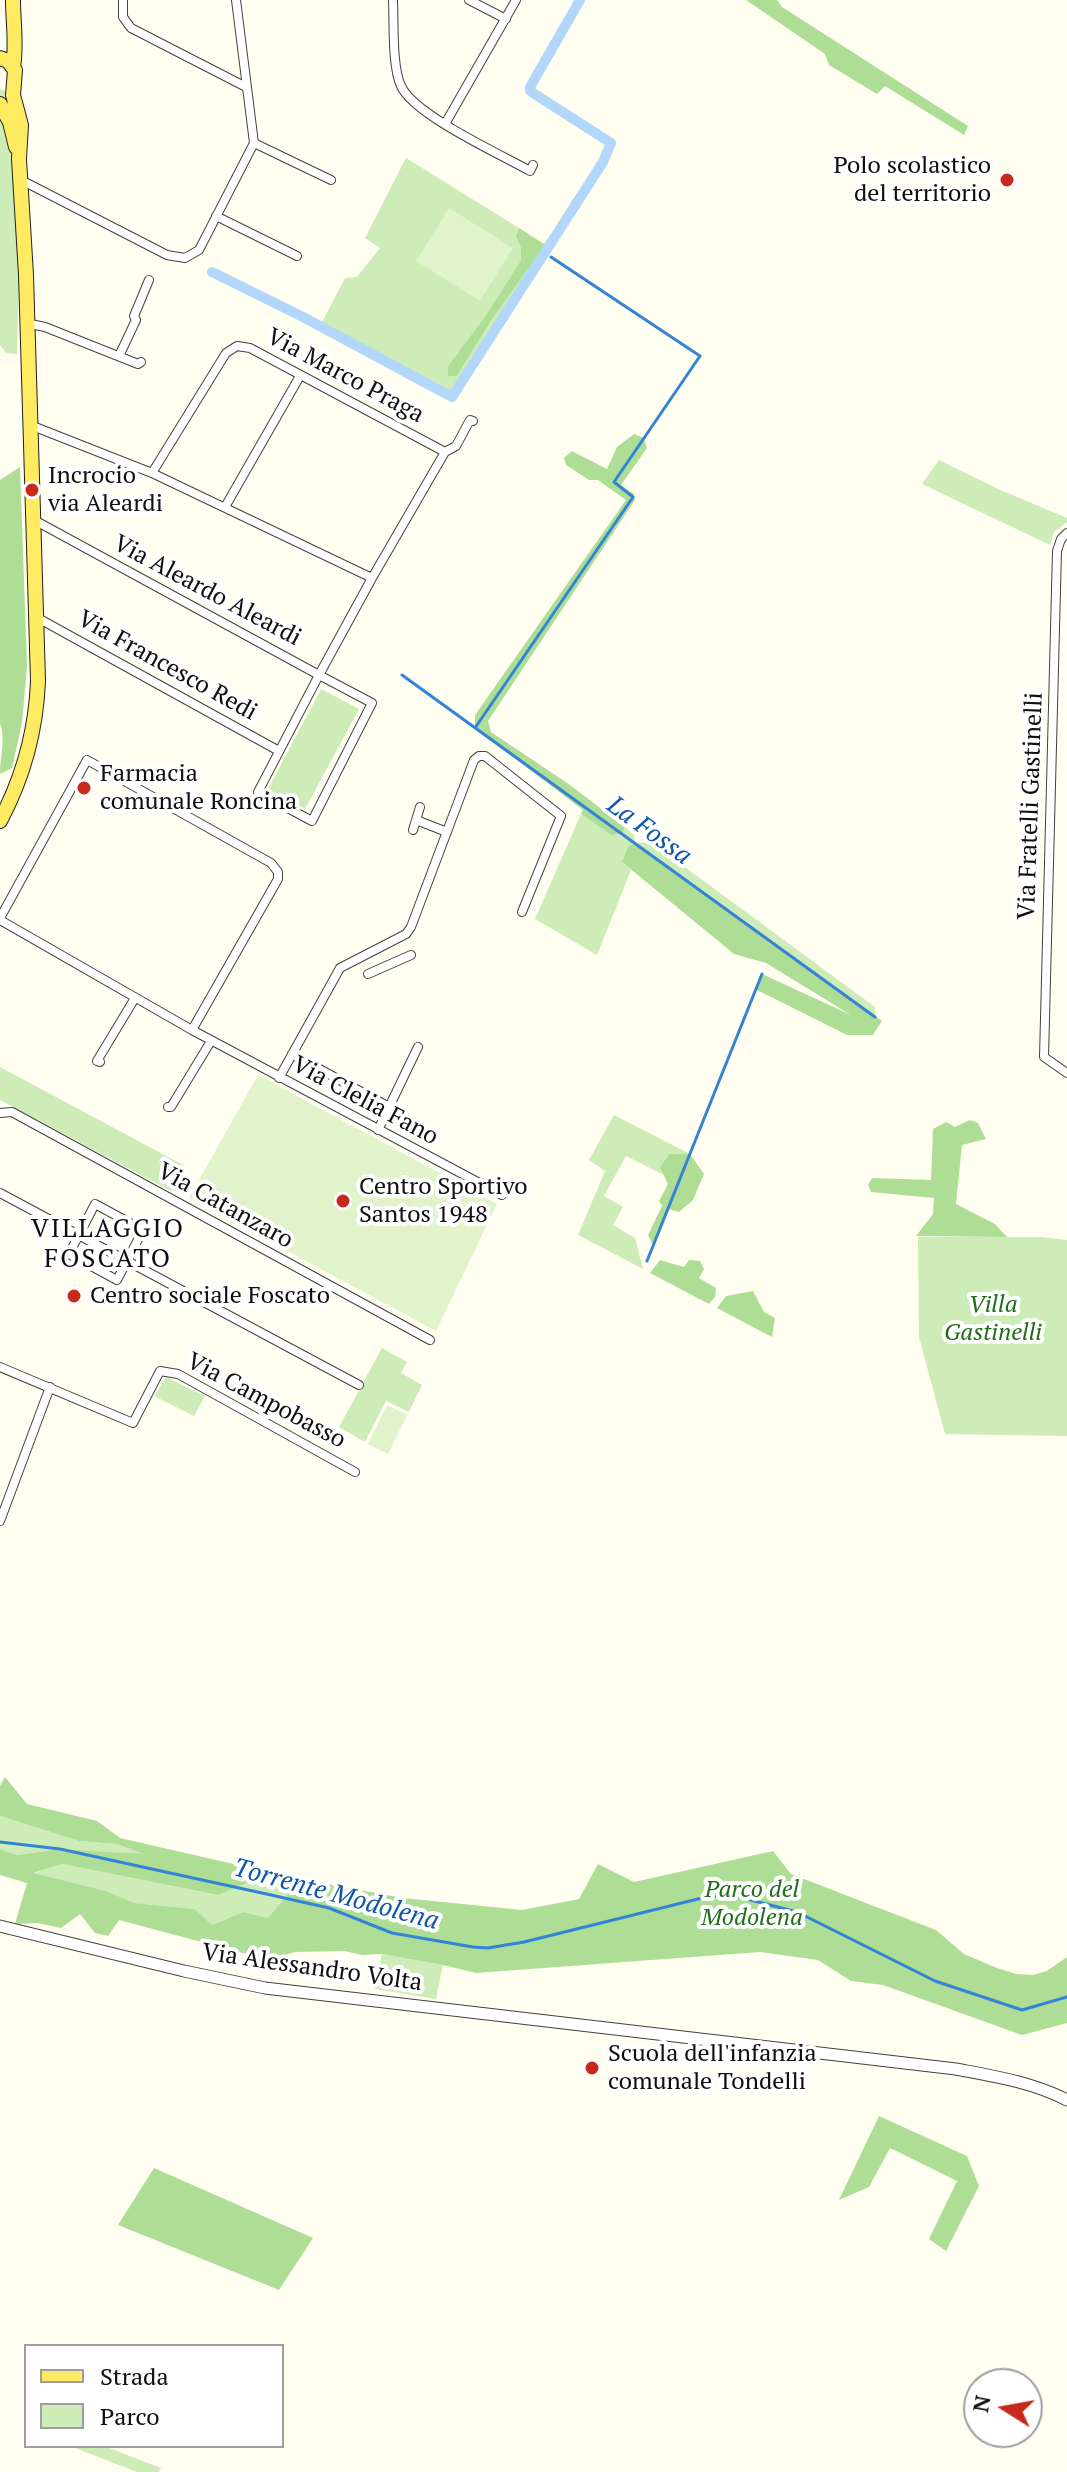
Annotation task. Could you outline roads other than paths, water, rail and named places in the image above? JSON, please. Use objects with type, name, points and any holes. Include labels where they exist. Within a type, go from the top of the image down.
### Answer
[{"type":"main road","points":[[13,0],[16,41],[13,95],[21,125],[19,159]]},
{"type":"main road","points":[[13,28],[0,56],[13,67]]},
{"type":"main road","points":[[0,92],[8,90],[13,83]]},
{"type":"main road","points":[[0,104],[10,122],[21,179],[38,681],[32,739],[23,770],[0,821]]},
{"type":"street","points":[[123,0],[123,17],[131,28],[246,87]]},
{"type":"street","points":[[21,179],[173,257],[191,256],[199,250],[254,143],[236,0]]},
{"type":"street","points":[[393,0],[397,73],[402,88],[417,106],[530,171],[533,165]]},
{"type":"street","points":[[469,0],[506,19]]},
{"type":"street","points":[[445,124],[516,0]]},
{"type":"street","points":[[254,143],[331,180]]},
{"type":"street","points":[[216,216],[297,256]]},
{"type":"street","points":[[119,356],[136,320],[134,316],[149,280]]},
{"type":"street","points":[[25,323],[45,327],[138,364],[141,362]]},
{"type":"street","name":"Via Marco Praga","points":[[152,473],[226,353],[237,346],[250,348],[445,452]]},
{"type":"street","points":[[225,507],[300,376]]},
{"type":"street","points":[[319,675],[445,452],[456,446],[470,420],[473,421]]},
{"type":"street","points":[[30,424],[152,473],[372,578]]},
{"type":"street","name":"Via Aleardo Aleardi","points":[[33,520],[372,703],[312,821],[258,792],[319,675]]},
{"type":"street","name":"Via Fratelli Gastinelli","points":[[1067,533],[1057,551],[1044,1057],[1067,1073]]},
{"type":"street","name":"Via Francesco Redi","points":[[36,617],[279,751]]},
{"type":"street","points":[[279,1078],[340,968],[406,934],[411,927],[474,760],[479,756],[485,756],[561,816],[522,912]]},
{"type":"street","points":[[0,919],[87,760],[271,863],[278,872],[278,879],[192,1030]]},
{"type":"street","points":[[413,830],[420,807]]},
{"type":"street","points":[[416,820],[447,832]]},
{"type":"street","name":"Via Clelia Fano","points":[[0,919],[211,1041],[502,1195]]},
{"type":"street","points":[[378,948],[387,965]]},
{"type":"street","points":[[368,974],[411,955]]},
{"type":"street","points":[[100,1062],[97,1061],[135,998]]},
{"type":"street","points":[[168,1107],[171,1107],[211,1041]]},
{"type":"street","points":[[378,1130],[418,1047]]},
{"type":"street","points":[[292,1054],[389,1107]]},
{"type":"street","name":"Via Catanzaro","points":[[0,1113],[12,1112],[430,1340]]},
{"type":"street","points":[[0,1193],[359,1385]]},
{"type":"street","points":[[95,1204],[143,1230],[117,1280],[69,1254],[79,1235],[95,1204]]},
{"type":"street","name":"Via Campobasso","points":[[0,1367],[133,1423],[160,1371],[178,1374],[355,1472]]},
{"type":"street","points":[[0,1521],[50,1387]]},
{"type":"street","name":"Via Alessandro Volta","points":[[0,1926],[238,1983],[527,2019],[553,2015],[589,2018],[620,2029],[971,2072],[1038,2088],[1067,2100]]},
{"type":"waterway","points":[[212,272],[452,397],[603,162],[611,143],[530,91],[580,0]]},
{"type":"waterway","points":[[475,728],[633,497],[614,482],[700,356],[551,257]]},
{"type":"waterway","name":"La Fossa","points":[[402,675],[875,1017]]},
{"type":"waterway","points":[[647,1261],[762,974]]},
{"type":"waterway","name":"Torrente Modolena","points":[[0,1842],[60,1849],[262,1893],[329,1908],[392,1933],[473,1947],[488,1948],[524,1942],[710,1896],[739,1897],[797,1912],[935,1981],[1022,2010],[1067,1997]]},
{"type":"place","name":"Polo scolastico del territorio","points":[[1007,180]]},
{"type":"place","name":"Incrocio via Aleardi","points":[[32,490]]},
{"type":"place","name":"Farmacia comunale Roncina","points":[[84,788]]},
{"type":"place","name":"Centro Sportivo Santos 1948","points":[[343,1201]]},
{"type":"place","name":"Centro sociale Foscato","points":[[74,1296]]},
{"type":"place","name":"Scuola dell'infanzia comunale Tondelli","points":[[592,2068]]},
{"type":"district","name":"VILLAGGIO FOSCATO","points":[[108,1245]]},
{"type":"park label","name":"Villa Gastinelli","points":[[993,1319]]},
{"type":"park label","name":"Parco del Modolena","points":[[752,1904]]}]
